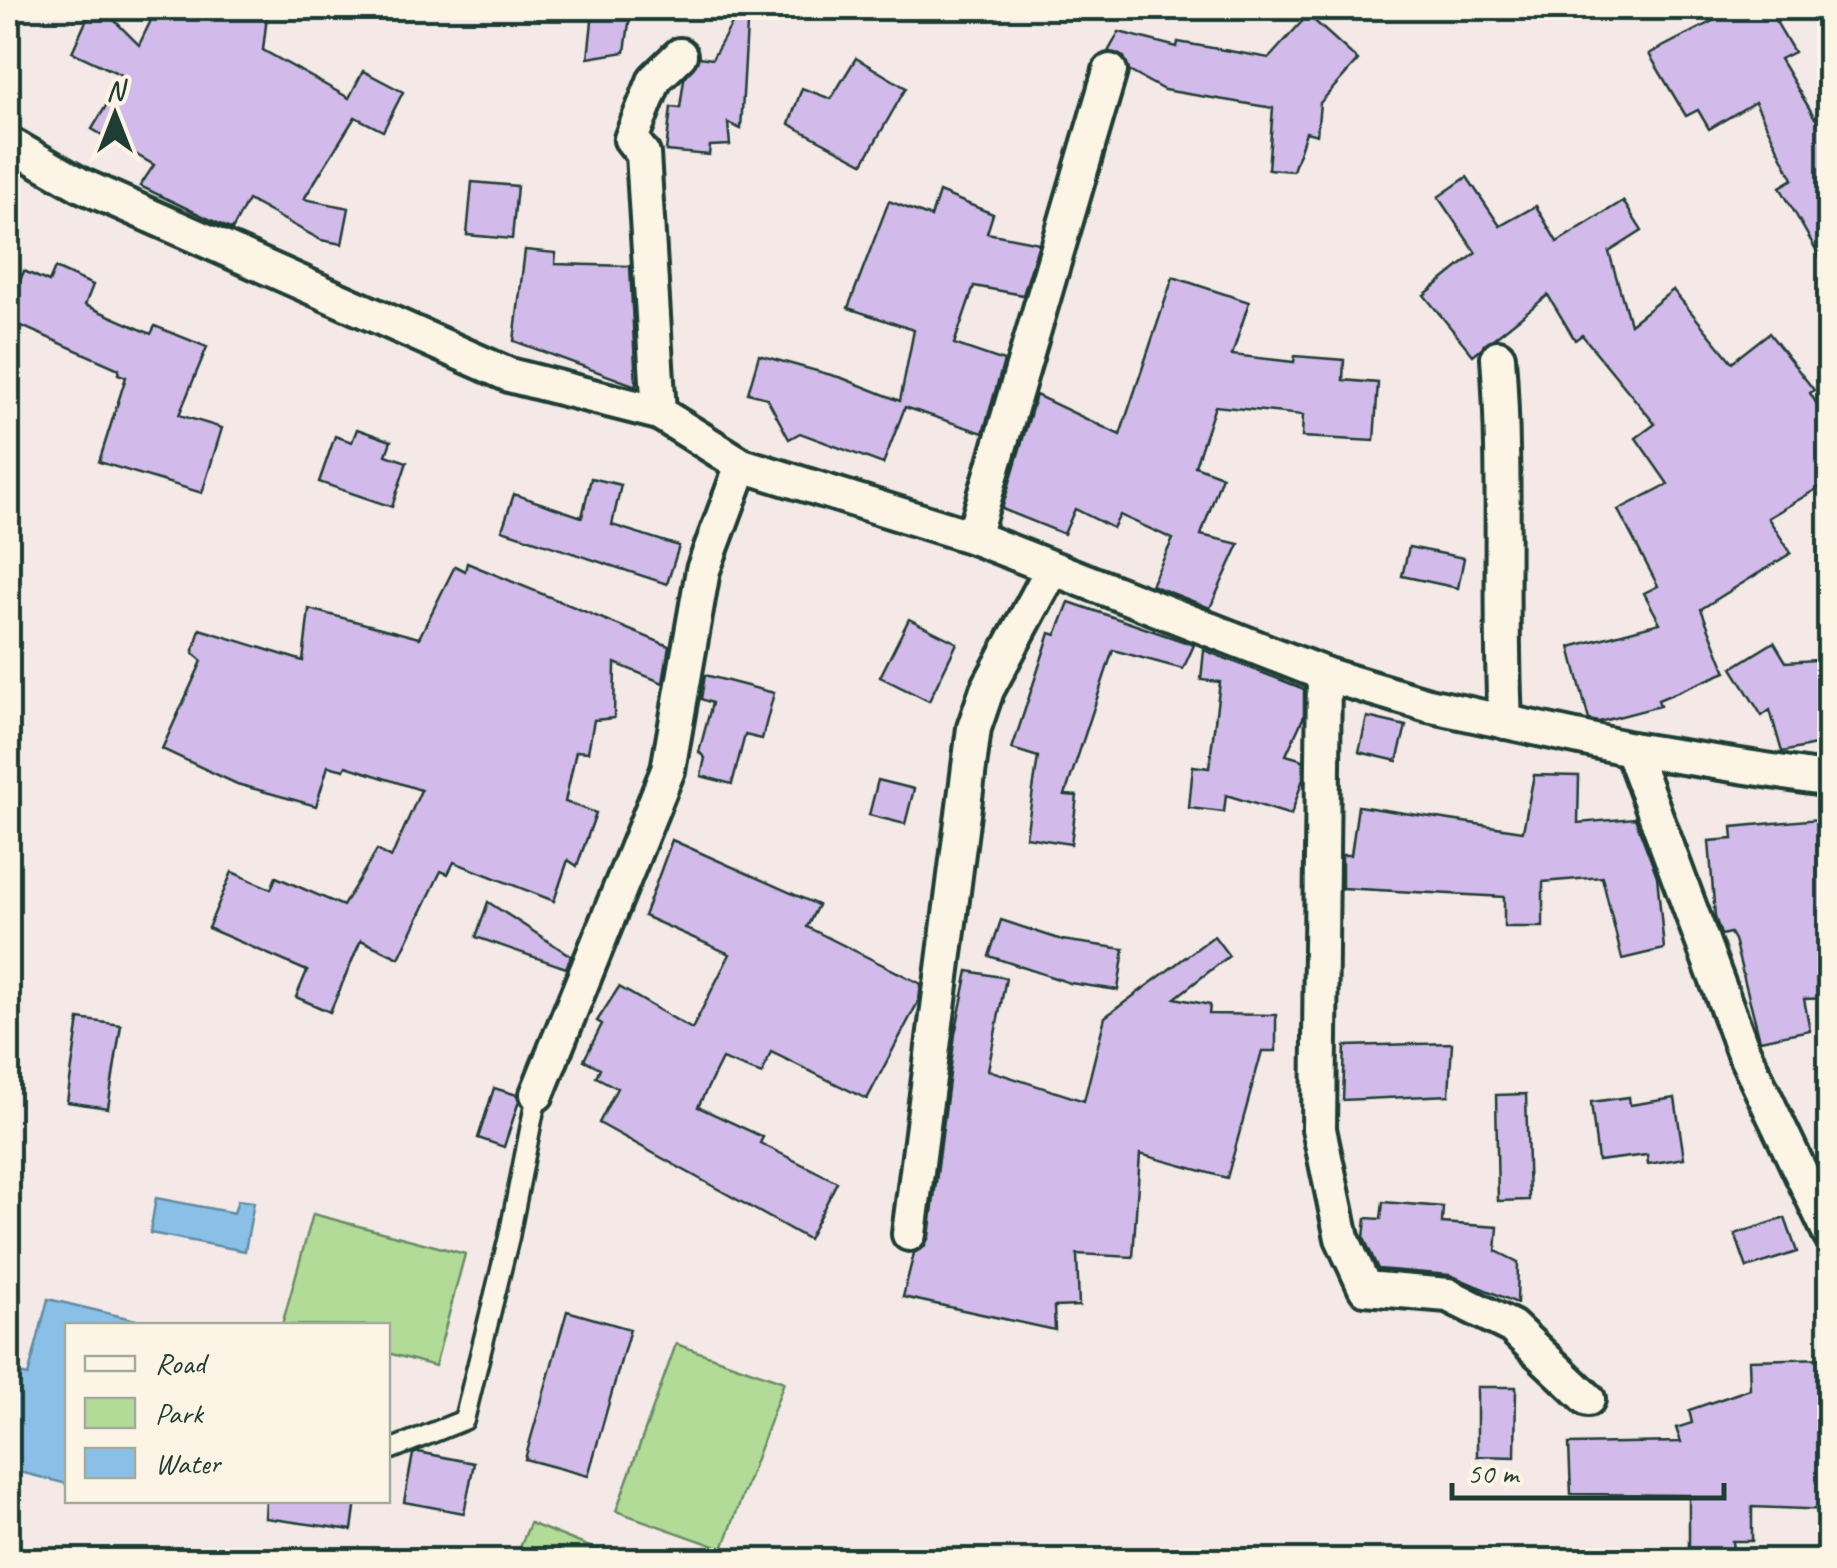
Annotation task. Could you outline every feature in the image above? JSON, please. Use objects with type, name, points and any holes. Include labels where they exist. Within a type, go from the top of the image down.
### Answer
[{"type":"street","points":[[659,414],[643,154],[632,139],[654,79],[680,54]]},
{"type":"street","points":[[973,537],[1110,72]]},
{"type":"street","points":[[8,143],[81,185],[508,375],[659,414],[742,465],[973,537],[1051,571],[1324,674],[1505,722],[1631,749],[1830,780]]},
{"type":"street","points":[[1498,357],[1504,436],[1500,624],[1505,722]]},
{"type":"street","points":[[536,1094],[668,770],[703,570],[742,465]]},
{"type":"street","points":[[909,1234],[974,728],[987,690],[1051,571]]},
{"type":"street","points":[[1324,674],[1319,1129],[1342,1238],[1365,1288],[1448,1295],[1512,1327],[1588,1400]]},
{"type":"street","points":[[1631,749],[1743,1051],[1830,1234]]},
{"type":"lane","points":[[392,1449],[464,1420],[509,1237],[536,1094]]},
{"type":"green space","points":[[313,1214],[465,1254],[435,1366],[390,1354],[390,1323],[283,1323]]},
{"type":"green space","points":[[676,1344],[784,1382],[723,1549],[616,1511]]},
{"type":"green space","points":[[530,1523],[622,1560],[515,1560]]},
{"type":"water","points":[[156,1198],[234,1213],[238,1200],[254,1202],[245,1251],[150,1233]]},
{"type":"water","points":[[48,1299],[149,1323],[65,1323],[65,1483],[8,1469],[8,1371],[28,1376]]},
{"type":"building","points":[[92,8],[102,8],[139,45],[157,8],[267,16],[263,50],[349,98],[363,71],[403,92],[383,131],[355,117],[304,199],[349,208],[342,244],[321,240],[248,200],[232,230],[140,186],[154,165],[92,129],[124,76],[72,52]]},
{"type":"building","points":[[741,8],[748,8],[741,129],[728,123],[730,145],[710,146],[709,155],[666,151],[671,107],[680,108],[684,79],[699,57],[712,59]]},
{"type":"building","points":[[1738,8],[1768,8],[1794,52],[1780,59],[1815,118],[1830,110],[1830,274],[1780,187],[1793,179],[1755,102],[1709,129],[1698,110],[1686,116],[1649,54]]},
{"type":"building","points":[[593,12],[630,16],[625,52],[588,58]]},
{"type":"building","points":[[1308,15],[1358,60],[1320,103],[1317,135],[1306,132],[1293,171],[1268,169],[1273,108],[1164,90],[1129,71],[1124,57],[1108,52],[1119,32],[1177,47],[1178,42],[1269,58]]},
{"type":"building","points":[[856,58],[906,88],[863,163],[789,124],[802,88],[831,99]]},
{"type":"building","points":[[1467,177],[1500,226],[1536,206],[1557,242],[1623,201],[1642,231],[1609,252],[1630,324],[1673,290],[1732,362],[1769,333],[1814,390],[1810,393],[1830,425],[1830,481],[1768,518],[1791,553],[1701,609],[1726,672],[1658,700],[1660,706],[1599,722],[1589,720],[1570,647],[1660,623],[1644,593],[1658,586],[1618,510],[1668,484],[1636,438],[1655,424],[1582,335],[1575,340],[1548,295],[1473,355],[1424,295],[1476,253],[1438,197]]},
{"type":"building","points":[[472,182],[517,186],[512,239],[467,235]]},
{"type":"building","points":[[939,192],[993,214],[987,233],[1039,243],[1023,295],[974,286],[954,344],[1004,361],[983,433],[905,407],[883,464],[800,433],[789,439],[767,398],[748,393],[759,355],[842,378],[900,401],[914,330],[848,308],[889,201],[931,217]]},
{"type":"building","points":[[525,250],[556,253],[555,264],[630,266],[636,386],[514,341]]},
{"type":"building","points":[[55,268],[93,285],[85,305],[151,334],[155,326],[207,347],[179,415],[222,428],[202,493],[99,462],[126,377],[118,374],[119,369],[8,320],[8,309],[24,271],[49,282]]},
{"type":"building","points":[[1173,277],[1249,302],[1232,355],[1294,362],[1295,356],[1344,360],[1343,380],[1378,383],[1374,441],[1302,437],[1303,415],[1215,406],[1195,466],[1222,476],[1201,535],[1239,544],[1210,608],[1151,585],[1173,539],[1120,515],[1113,528],[1075,509],[1064,534],[1002,509],[1036,395],[1120,435]]},
{"type":"building","points":[[357,429],[391,441],[386,455],[407,462],[392,507],[319,482],[335,436],[352,442]]},
{"type":"building","points":[[591,478],[621,485],[612,525],[679,546],[667,584],[502,530],[514,494],[582,517]]},
{"type":"building","points":[[1409,547],[1464,558],[1458,588],[1402,576]]},
{"type":"building","points":[[467,563],[669,646],[663,683],[615,663],[614,718],[594,720],[588,752],[576,751],[565,802],[596,813],[577,866],[568,860],[554,901],[454,862],[448,874],[441,871],[399,958],[361,940],[330,1012],[296,997],[307,971],[208,928],[232,872],[271,889],[276,877],[343,906],[377,850],[391,858],[421,790],[346,766],[344,770],[328,766],[316,806],[237,784],[162,749],[202,661],[193,653],[200,629],[303,661],[309,609],[419,638],[455,566],[465,571]]},
{"type":"building","points":[[1069,602],[1194,645],[1183,669],[1113,650],[1065,795],[1077,796],[1071,844],[1026,837],[1038,757],[1012,749],[1050,633],[1056,635]]},
{"type":"building","points":[[909,619],[957,643],[929,701],[880,677]]},
{"type":"building","points":[[1774,642],[1786,662],[1830,659],[1830,742],[1782,752],[1770,710],[1762,716],[1732,668]]},
{"type":"building","points":[[1204,650],[1304,689],[1304,716],[1286,755],[1303,760],[1303,779],[1291,815],[1226,795],[1224,812],[1189,808],[1193,766],[1209,768],[1220,682],[1201,680]]},
{"type":"building","points":[[705,675],[774,693],[762,739],[745,735],[732,784],[701,776],[705,758],[699,752],[712,703],[701,699]]},
{"type":"building","points":[[1367,717],[1406,726],[1397,761],[1359,752]]},
{"type":"building","points":[[1534,775],[1579,776],[1578,823],[1635,818],[1657,876],[1664,949],[1622,959],[1602,877],[1543,882],[1543,927],[1504,927],[1504,897],[1342,888],[1342,855],[1351,855],[1358,806],[1523,831]]},
{"type":"building","points":[[878,780],[914,789],[905,824],[869,815]]},
{"type":"building","points":[[1830,818],[1830,998],[1804,999],[1810,1030],[1760,1040],[1734,940],[1730,933],[1721,935],[1715,917],[1709,841],[1733,839],[1732,827]]},
{"type":"building","points":[[672,840],[818,905],[807,927],[921,984],[919,1000],[867,1099],[771,1052],[762,1074],[722,1059],[698,1107],[763,1137],[760,1143],[837,1182],[808,1239],[599,1123],[617,1088],[596,1077],[600,1068],[584,1060],[602,1024],[597,1021],[619,987],[692,1029],[730,954],[644,916]]},
{"type":"building","points":[[488,902],[571,956],[566,968],[476,937]]},
{"type":"building","points":[[1001,920],[1062,940],[1124,949],[1118,990],[1070,983],[989,956]]},
{"type":"building","points":[[1214,936],[1229,956],[1175,998],[1210,1005],[1209,1014],[1276,1015],[1276,1051],[1262,1051],[1227,1178],[1140,1154],[1133,1257],[1077,1254],[1079,1306],[1054,1307],[1055,1330],[903,1297],[914,1253],[924,1247],[929,1237],[955,1034],[968,971],[1006,978],[988,1070],[1084,1101],[1105,1017]]},
{"type":"building","points":[[79,1019],[121,1025],[108,1108],[67,1102]]},
{"type":"building","points":[[1452,1043],[1449,1095],[1343,1100],[1345,1046]]},
{"type":"building","points":[[494,1088],[517,1095],[519,1101],[504,1147],[478,1138]]},
{"type":"building","points":[[1526,1094],[1529,1200],[1498,1201],[1496,1095]]},
{"type":"building","points":[[1629,1097],[1630,1105],[1675,1098],[1684,1158],[1648,1164],[1647,1155],[1598,1161],[1591,1102]]},
{"type":"building","points":[[1383,1202],[1443,1207],[1442,1223],[1498,1227],[1496,1251],[1518,1262],[1517,1303],[1450,1275],[1378,1269],[1364,1238],[1366,1218],[1381,1219]]},
{"type":"building","points":[[1785,1218],[1797,1252],[1747,1268],[1735,1234]]},
{"type":"building","points":[[567,1311],[630,1329],[588,1476],[525,1459]]},
{"type":"building","points":[[1830,1358],[1830,1510],[1752,1507],[1752,1541],[1732,1541],[1733,1550],[1689,1550],[1689,1495],[1571,1494],[1569,1444],[1681,1442],[1676,1428],[1692,1423],[1689,1410],[1750,1389],[1749,1360]]},
{"type":"building","points":[[1477,1387],[1516,1387],[1515,1457],[1477,1456]]},
{"type":"building","points":[[413,1454],[474,1463],[464,1513],[404,1502]]},
{"type":"building","points":[[266,1503],[356,1503],[352,1530],[265,1518]]}]
